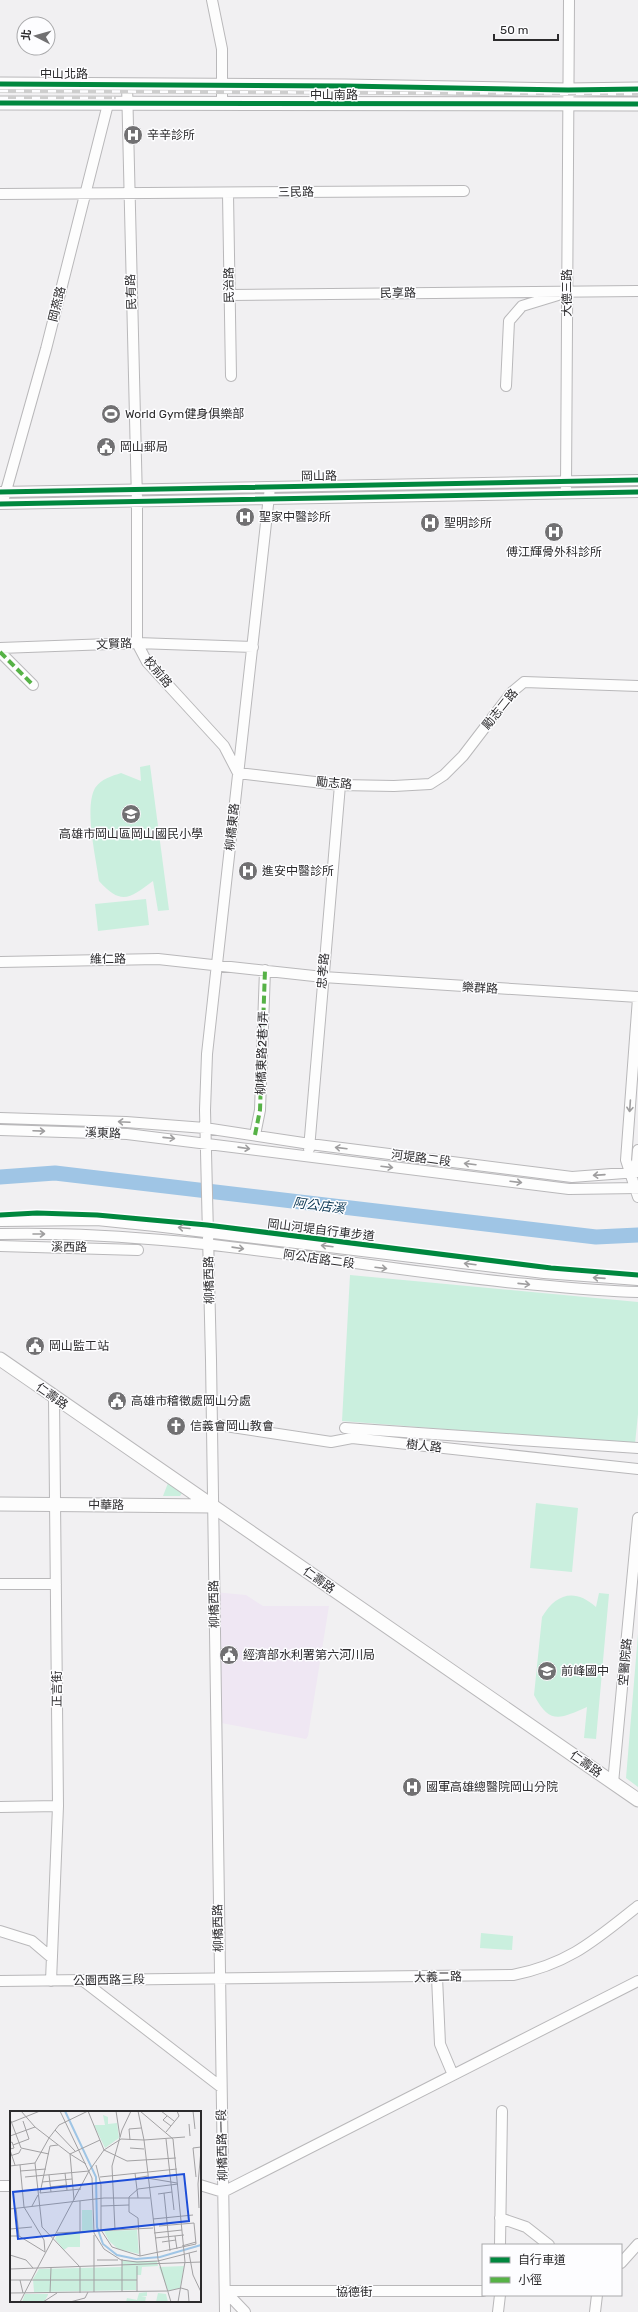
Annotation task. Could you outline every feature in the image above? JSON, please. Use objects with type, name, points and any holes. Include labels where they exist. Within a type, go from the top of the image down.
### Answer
[{"type":"main road","name":"中山北路","points":[[0,84],[127,84]]},
{"type":"main road","name":"中山南路","points":[[127,84],[568,90],[638,89]]},
{"type":"main road","points":[[0,103],[127,104]]},
{"type":"main road","name":"中山南路","points":[[127,104],[638,104]]},
{"type":"main road","name":"仁壽路","points":[[0,1360],[638,1800]]},
{"type":"main road","name":"中華路","points":[[0,1504],[213,1506]]},
{"type":"street","points":[[212,0],[222,49],[222,104]]},
{"type":"street","points":[[568,90],[569,0]]},
{"type":"street","name":"民有路","points":[[127,84],[128,194],[137,501]]},
{"type":"street","name":"大德三路","points":[[566,493],[568,90]]},
{"type":"street","name":"岡燕路","points":[[1,504],[3,492],[46,349],[108,104]]},
{"type":"street","name":"三民路","points":[[0,194],[228,194],[464,191]]},
{"type":"street","name":"民治路","points":[[228,194],[231,376]]},
{"type":"street","name":"民享路","points":[[230,295],[638,291]]},
{"type":"street","points":[[506,386],[509,321],[522,306],[567,292]]},
{"type":"street","name":"岡山路","points":[[3,492],[638,480]]},
{"type":"street","points":[[269,500],[270,487]]},
{"type":"street","name":"岡山路","points":[[1,504],[638,492]]},
{"type":"street","name":"柳橋東路","points":[[207,1220],[205,1128],[206,1054],[269,500]]},
{"type":"street","name":"校前路","points":[[137,501],[137,643],[147,662],[224,746],[238,773]]},
{"type":"street","name":"文賢路","points":[[0,648],[137,643],[253,647]]},
{"type":"street","points":[[0,652],[33,685]]},
{"type":"street","name":"勵志二路","points":[[430,784],[444,775],[464,756],[512,692],[524,682],[638,686]]},
{"type":"street","name":"勵志路","points":[[238,773],[340,785],[394,786],[430,784]]},
{"type":"street","name":"忠孝路","points":[[308,1157],[340,785]]},
{"type":"street","name":"維仁路","points":[[0,962],[158,959],[265,970]]},
{"type":"street","name":"樂群路","points":[[265,970],[323,977],[638,997]]},
{"type":"street","name":"柳橋東路2巷1弄","points":[[255,1135],[260,1110],[265,970]]},
{"type":"street","points":[[635,1172],[626,1160],[638,997]]},
{"type":"street","name":"溪東路","points":[[0,1118],[126,1122],[205,1128]]},
{"type":"street","name":"河堤路二段","points":[[205,1128],[310,1144],[572,1177],[635,1172]]},
{"type":"street","name":"溪東路","points":[[0,1130],[127,1134],[206,1142]]},
{"type":"street","name":"河堤路二段","points":[[206,1142],[308,1157],[569,1189],[637,1191]]},
{"type":"street","points":[[637,1191],[635,1172],[638,1150]]},
{"type":"street","name":"阿公店路二段","points":[[0,1221],[96,1220],[208,1230],[544,1273],[638,1280]]},
{"type":"street","name":"柳橋西路","points":[[207,1220],[212,1424],[219,1978]]},
{"type":"street","name":"阿公店路二段","points":[[0,1234],[97,1235],[208,1244],[439,1275],[558,1287],[638,1292]]},
{"type":"street","name":"溪西路","points":[[0,1246],[138,1250]]},
{"type":"street","points":[[351,1264],[353,1249]]},
{"type":"street","points":[[439,1275],[441,1261]]},
{"type":"street","name":"正言街","points":[[51,1981],[58,1806],[54,1398]]},
{"type":"street","name":"樹人路","points":[[212,1424],[331,1442],[352,1438],[638,1469]]},
{"type":"street","points":[[345,1428],[638,1448]]},
{"type":"street","points":[[500,1454],[501,1439]]},
{"type":"street","name":"空醫院路","points":[[613,1783],[638,1518]]},
{"type":"street","points":[[0,1584],[56,1584]]},
{"type":"street","points":[[0,1807],[58,1806]]},
{"type":"street","name":"大義二路","points":[[219,1978],[437,1977],[513,1975],[554,1965],[589,1945],[638,1906]]},
{"type":"street","points":[[0,1931],[32,1941],[52,1958]]},
{"type":"street","points":[[437,1977],[440,2044],[453,2075]]},
{"type":"street","name":"公園西路三段","points":[[0,1981],[219,1978]]},
{"type":"street","name":"柳橋西路一段","points":[[219,1978],[225,2312]]},
{"type":"street","points":[[82,1980],[221,2087]]},
{"type":"street","points":[[201,2185],[223,2192],[638,1981]]},
{"type":"street","points":[[500,2244],[502,2111]]},
{"type":"street","points":[[500,2218],[526,2227],[548,2244]]},
{"type":"street","points":[[622,2262],[638,2244]]},
{"type":"street","points":[[225,2290],[245,2312]]},
{"type":"street","name":"協德街","points":[[225,2290],[482,2291]]},
{"type":"street","points":[[498,2312],[500,2296]]},
{"type":"street","points":[[595,2312],[597,2296]]},
{"type":"shaded area","points":[[214,1592],[246,1595],[263,1606],[329,1606],[308,1736],[306,1739],[216,1722]]},
{"type":"green space","points":[[150,765],[169,910],[158,911],[153,881],[132,895],[120,897],[107,889],[99,881],[92,833],[92,797],[97,785],[107,778],[121,773],[141,781],[140,767]]},
{"type":"green space","points":[[146,899],[149,925],[98,931],[95,904]]},
{"type":"green space","points":[[350,1275],[638,1302],[638,1414],[635,1444],[342,1421]]},
{"type":"green space","points":[[168,1483],[182,1493],[180,1496],[163,1496]]},
{"type":"green space","points":[[536,1503],[578,1508],[572,1572],[530,1568]]},
{"type":"green space","points":[[599,1593],[609,1594],[596,1739],[584,1738],[587,1707],[570,1714],[557,1717],[545,1712],[534,1695],[542,1617],[547,1609],[560,1598],[573,1595],[581,1597],[596,1607]]},
{"type":"green space","points":[[638,1634],[638,1787],[626,1778]]},
{"type":"green space","points":[[481,1933],[513,1936],[512,1950],[480,1948]]},
{"type":"waterway","name":"阿公店溪","points":[[0,1177],[55,1173],[596,1237],[638,1235]]},
{"type":"railway","points":[[0,91],[638,94]]},
{"type":"railway","points":[[0,98],[114,98]]},
{"type":"marked path","points":[[0,652],[33,685]]},
{"type":"marked path","points":[[255,1135],[260,1110],[265,970]]},
{"type":"cycle path","points":[[0,84],[345,86],[568,90],[638,89]]},
{"type":"cycle path","points":[[0,103],[638,104]]},
{"type":"cycle path","points":[[0,492],[638,480]]},
{"type":"cycle path","points":[[0,504],[638,492]]},
{"type":"cycle path","name":"岡山河堤自行車步道","points":[[0,1215],[37,1213],[97,1215],[207,1225],[551,1268],[638,1275]]},
{"type":"place","name":"辛辛診所","points":[[133,135]]},
{"type":"place","name":"World Gym健身俱樂部","points":[[111,414]]},
{"type":"place","name":"岡山郵局","points":[[106,447]]},
{"type":"place","name":"聖家中醫診所","points":[[245,517]]},
{"type":"place","name":"聖明診所","points":[[430,523]]},
{"type":"place","name":"傅江輝骨外科診所","points":[[554,532]]},
{"type":"place","name":"高雄市岡山區岡山國民小學","points":[[131,814]]},
{"type":"place","name":"進安中醫診所","points":[[248,871]]},
{"type":"place","name":"岡山監工站","points":[[35,1346]]},
{"type":"place","name":"高雄市稽徵處岡山分處","points":[[117,1401]]},
{"type":"place","name":"信義會岡山教會","points":[[176,1426]]},
{"type":"place","name":"經濟部水利署第六河川局","points":[[229,1655]]},
{"type":"place","name":"前峰國中","points":[[547,1671]]},
{"type":"place","name":"國軍高雄總醫院岡山分院","points":[[412,1787]]}]
